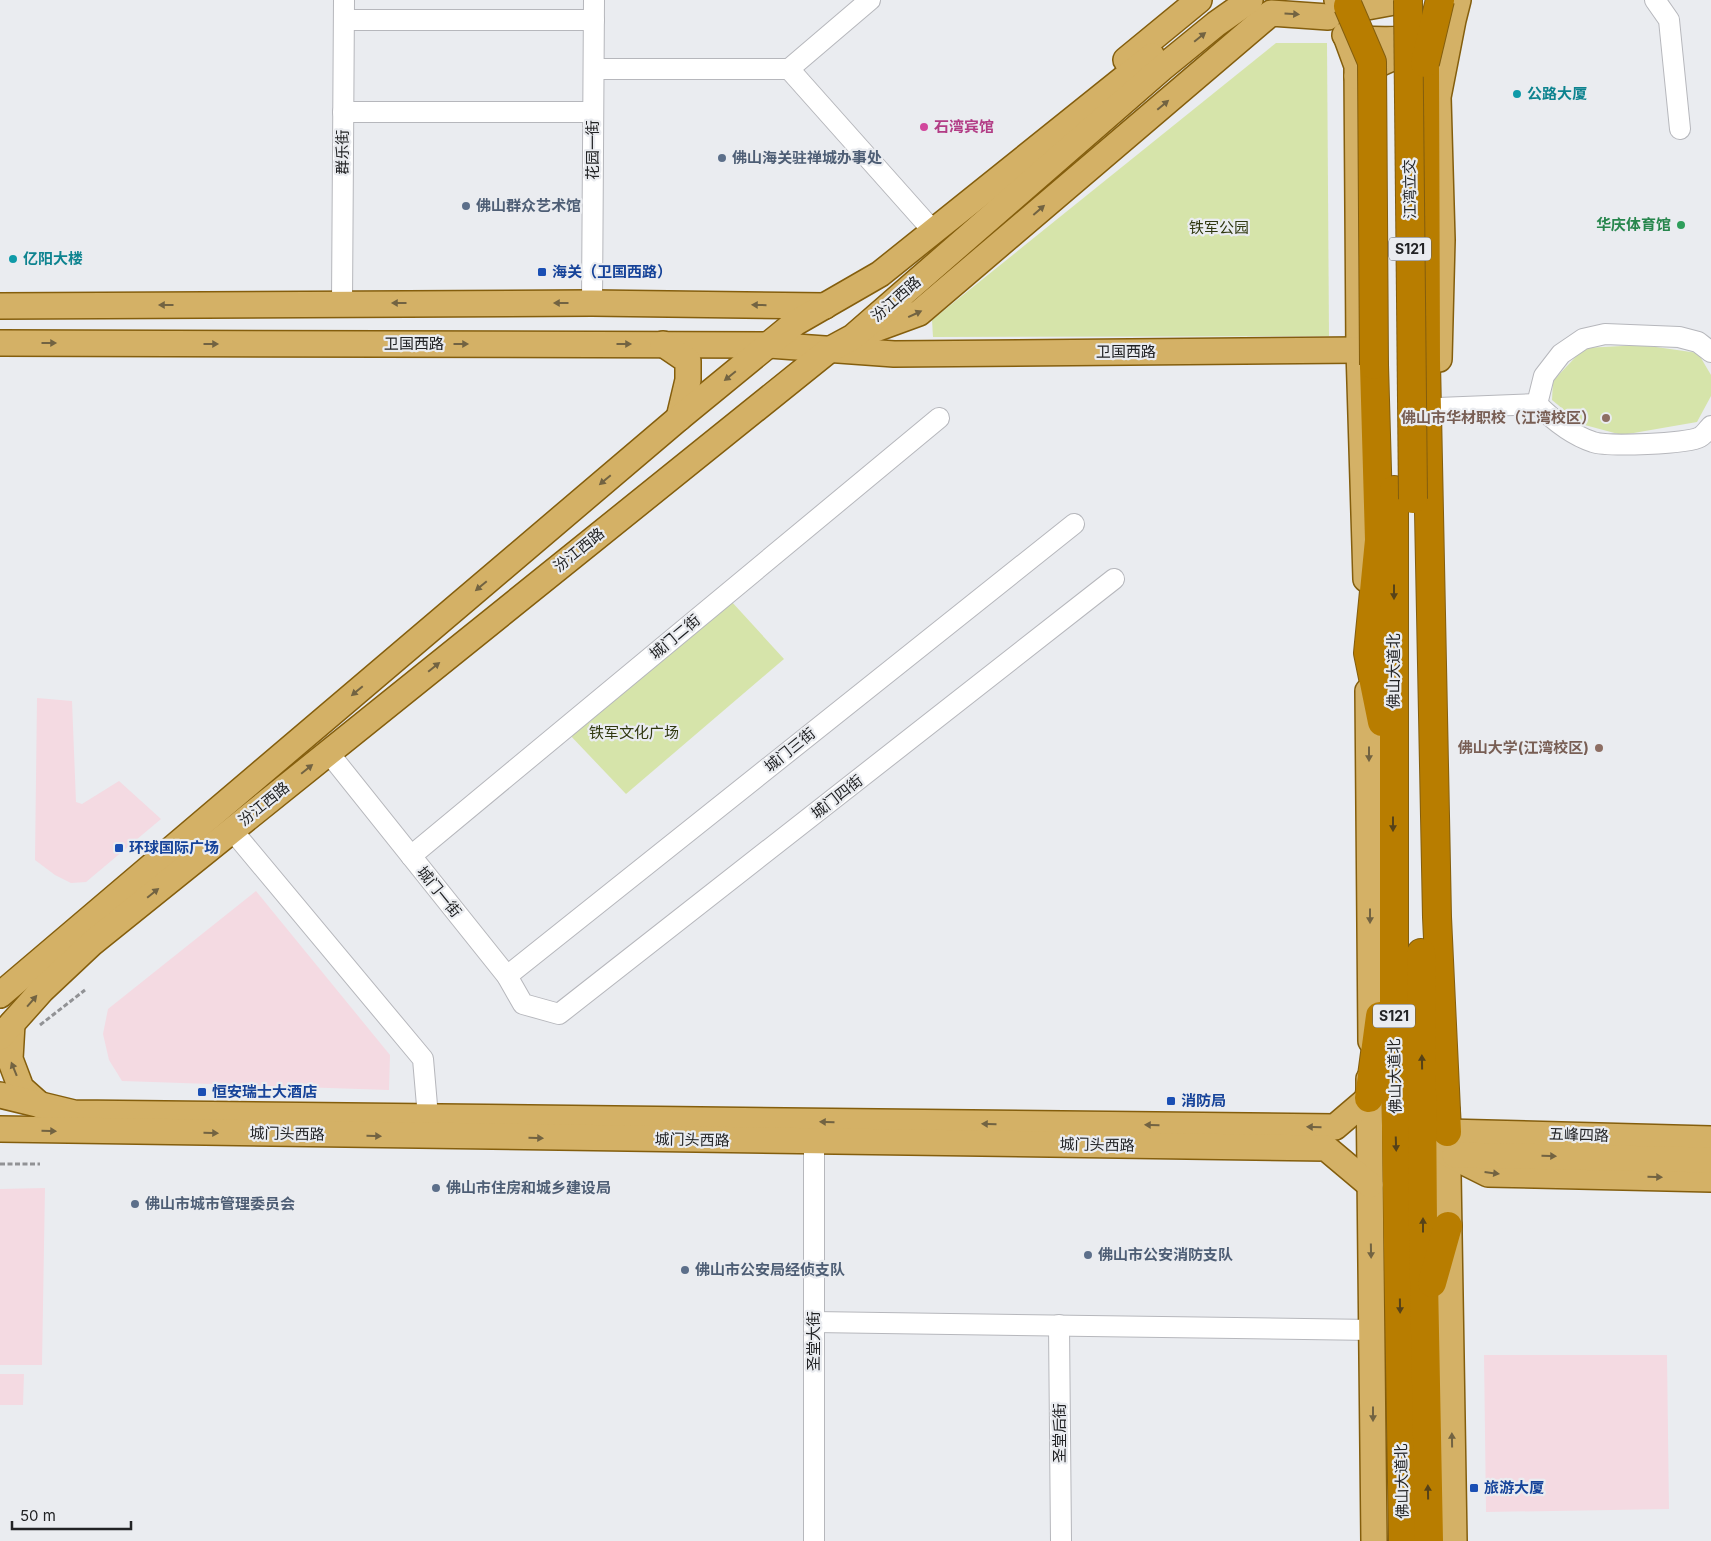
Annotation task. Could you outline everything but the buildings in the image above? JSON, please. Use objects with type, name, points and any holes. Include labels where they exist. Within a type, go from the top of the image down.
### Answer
[{"type":"highway","name":"S121","points":[[1389,0],[1403,494]]},
{"type":"highway","name":"江湾立交","points":[[1403,494],[1406,0]]},
{"type":"highway","points":[[1332,6],[1365,69],[1366,358],[1379,540],[1368,653],[1393,782]]},
{"type":"highway","points":[[1448,1143],[1437,917],[1426,361],[1435,67],[1450,7]]},
{"type":"highway","points":[[1365,69],[1382,48],[1398,44],[1416,46],[1435,67]]},
{"type":"highway","name":"佛山大道北","points":[[1403,494],[1393,782],[1395,1109],[1403,1541]]},
{"type":"highway","name":"佛山大道北","points":[[1403,494],[1418,680],[1424,1308],[1429,1541]]},
{"type":"highway","points":[[1369,1098],[1393,921]]},
{"type":"highway","points":[[1424,1308],[1448,1226]]},
{"type":"main road","points":[[1158,61],[1219,0]]},
{"type":"main road","points":[[1158,61],[1250,0]]},
{"type":"main road","name":"江湾立交","points":[[853,337],[919,313],[1271,13],[1332,6],[1367,7],[1406,0]]},
{"type":"main road","points":[[792,306],[837,288],[924,232],[1195,1]]},
{"type":"main road","points":[[1332,6],[1357,66],[1365,69]]},
{"type":"main road","points":[[1346,36],[1378,40],[1420,37],[1450,7]]},
{"type":"main road","name":"汾江西路","points":[[6,1031],[42,990],[92,943],[829,350],[853,337],[1078,141],[1158,61]]},
{"type":"main road","name":"汾江西路","points":[[0,995],[679,418],[795,323],[880,274],[924,232],[1158,61]]},
{"type":"main road","points":[[1435,67],[1438,97],[1442,240],[1438,408],[1448,1226],[1454,1541]]},
{"type":"main road","points":[[1032,181],[1071,182],[1078,141]]},
{"type":"main road","points":[[0,306],[342,303],[592,303],[825,306],[853,337],[894,354]]},
{"type":"main road","name":"卫国西路","points":[[0,343],[769,345],[894,354],[1366,358]]},
{"type":"main road","points":[[663,344],[688,361],[688,380],[679,418]]},
{"type":"main road","name":"佛山大道北","points":[[1368,653],[1371,1032],[1369,1098],[1374,1541]]},
{"type":"main road","points":[[6,1031],[10,1059],[21,1088],[40,1105]]},
{"type":"main road","name":"城门头西路","points":[[0,1094],[74,1113],[1335,1128],[1369,1098]]},
{"type":"main road","points":[[1663,1138],[1700,1128],[1711,1128]]},
{"type":"main road","name":"城门头西路","points":[[0,1130],[1326,1148],[1370,1185]]},
{"type":"main road","name":"五峰四路","points":[[1448,1143],[1663,1138],[1711,1139]]},
{"type":"main road","points":[[1448,1143],[1488,1174],[1711,1179]]},
{"type":"main road","name":"五峰四路","points":[[1448,1143],[1711,1160]]},
{"type":"street","name":"花园一街","points":[[592,303],[594,10],[605,0]]},
{"type":"street","points":[[594,69],[789,69],[870,0]]},
{"type":"street","points":[[1655,0],[1669,20],[1680,129]]},
{"type":"street","points":[[344,10],[594,10]]},
{"type":"street","name":"群乐街","points":[[342,303],[344,10]]},
{"type":"street","points":[[789,69],[924,232]]},
{"type":"street","points":[[343,112],[594,112]]},
{"type":"street","points":[[1537,404],[1544,376],[1561,354],[1583,339],[1605,334],[1679,337],[1698,342],[1711,352]]},
{"type":"street","points":[[1438,408],[1537,404],[1560,425],[1574,434],[1595,443],[1622,445],[1678,442],[1700,437],[1711,426]]},
{"type":"street","name":"城门二街","points":[[411,856],[939,418]]},
{"type":"street","name":"城门三街","points":[[507,976],[1074,524]]},
{"type":"street","name":"城门四街","points":[[559,1014],[1114,579]]},
{"type":"street","name":"城门一街","points":[[328,752],[507,976],[523,1004],[559,1014]]},
{"type":"street","points":[[232,830],[423,1059],[428,1117]]},
{"type":"street","name":"圣堂大街","points":[[814,1142],[814,1541]]},
{"type":"street","points":[[814,1322],[1373,1330]]},
{"type":"street","name":"圣堂后街","points":[[1059,1326],[1060,1541]]},
{"type":"path","points":[[39,1026],[85,990]]},
{"type":"path","points":[[0,1164],[40,1164]]},
{"type":"shaded area","points":[[37,698],[72,701],[76,802],[82,804],[119,781],[161,819],[86,882],[71,883],[55,875],[35,860]]},
{"type":"shaded area","points":[[256,891],[390,1055],[389,1090],[122,1081],[109,1060],[103,1034],[108,1009]]},
{"type":"shaded area","points":[[45,1188],[42,1365],[0,1365],[0,1189]]},
{"type":"shaded area","points":[[1484,1355],[1667,1355],[1669,1509],[1486,1512]]},
{"type":"shaded area","points":[[0,1374],[24,1374],[23,1405],[0,1405]]},
{"type":"green space","name":"铁军公园","points":[[1276,43],[1327,43],[1329,336],[933,337],[932,320]]},
{"type":"green space","points":[[1642,345],[1698,353],[1711,375],[1711,396],[1697,422],[1622,435],[1581,424],[1552,400],[1553,381],[1584,348]]},
{"type":"green space","name":"铁军文化广场","points":[[731,601],[784,659],[626,794],[568,733]]},
{"type":"place","name":"公路大厦","points":[[1517,94]]},
{"type":"place","name":"石湾宾馆","points":[[924,127]]},
{"type":"place","name":"佛山海关驻禅城办事处","points":[[722,158]]},
{"type":"place","name":"佛山群众艺术馆","points":[[466,206]]},
{"type":"place","name":"华庆体育馆","points":[[1681,225]]},
{"type":"place","name":"亿阳大楼","points":[[13,259]]},
{"type":"place","name":"海关（卫国西路）","points":[[542,272]]},
{"type":"place","name":"佛山市华材职校（江湾校区）","points":[[1606,418]]},
{"type":"place","name":"佛山大学(江湾校区)","points":[[1599,748]]},
{"type":"place","name":"环球国际广场","points":[[119,848]]},
{"type":"place","name":"恒安瑞士大酒店","points":[[202,1092]]},
{"type":"place","name":"消防局","points":[[1171,1101]]},
{"type":"place","name":"佛山市住房和城乡建设局","points":[[436,1188]]},
{"type":"place","name":"佛山市城市管理委员会","points":[[135,1204]]},
{"type":"place","name":"佛山市公安消防支队","points":[[1088,1255]]},
{"type":"place","name":"佛山市公安局经侦支队","points":[[685,1270]]},
{"type":"place","name":"旅游大厦","points":[[1474,1488]]}]
